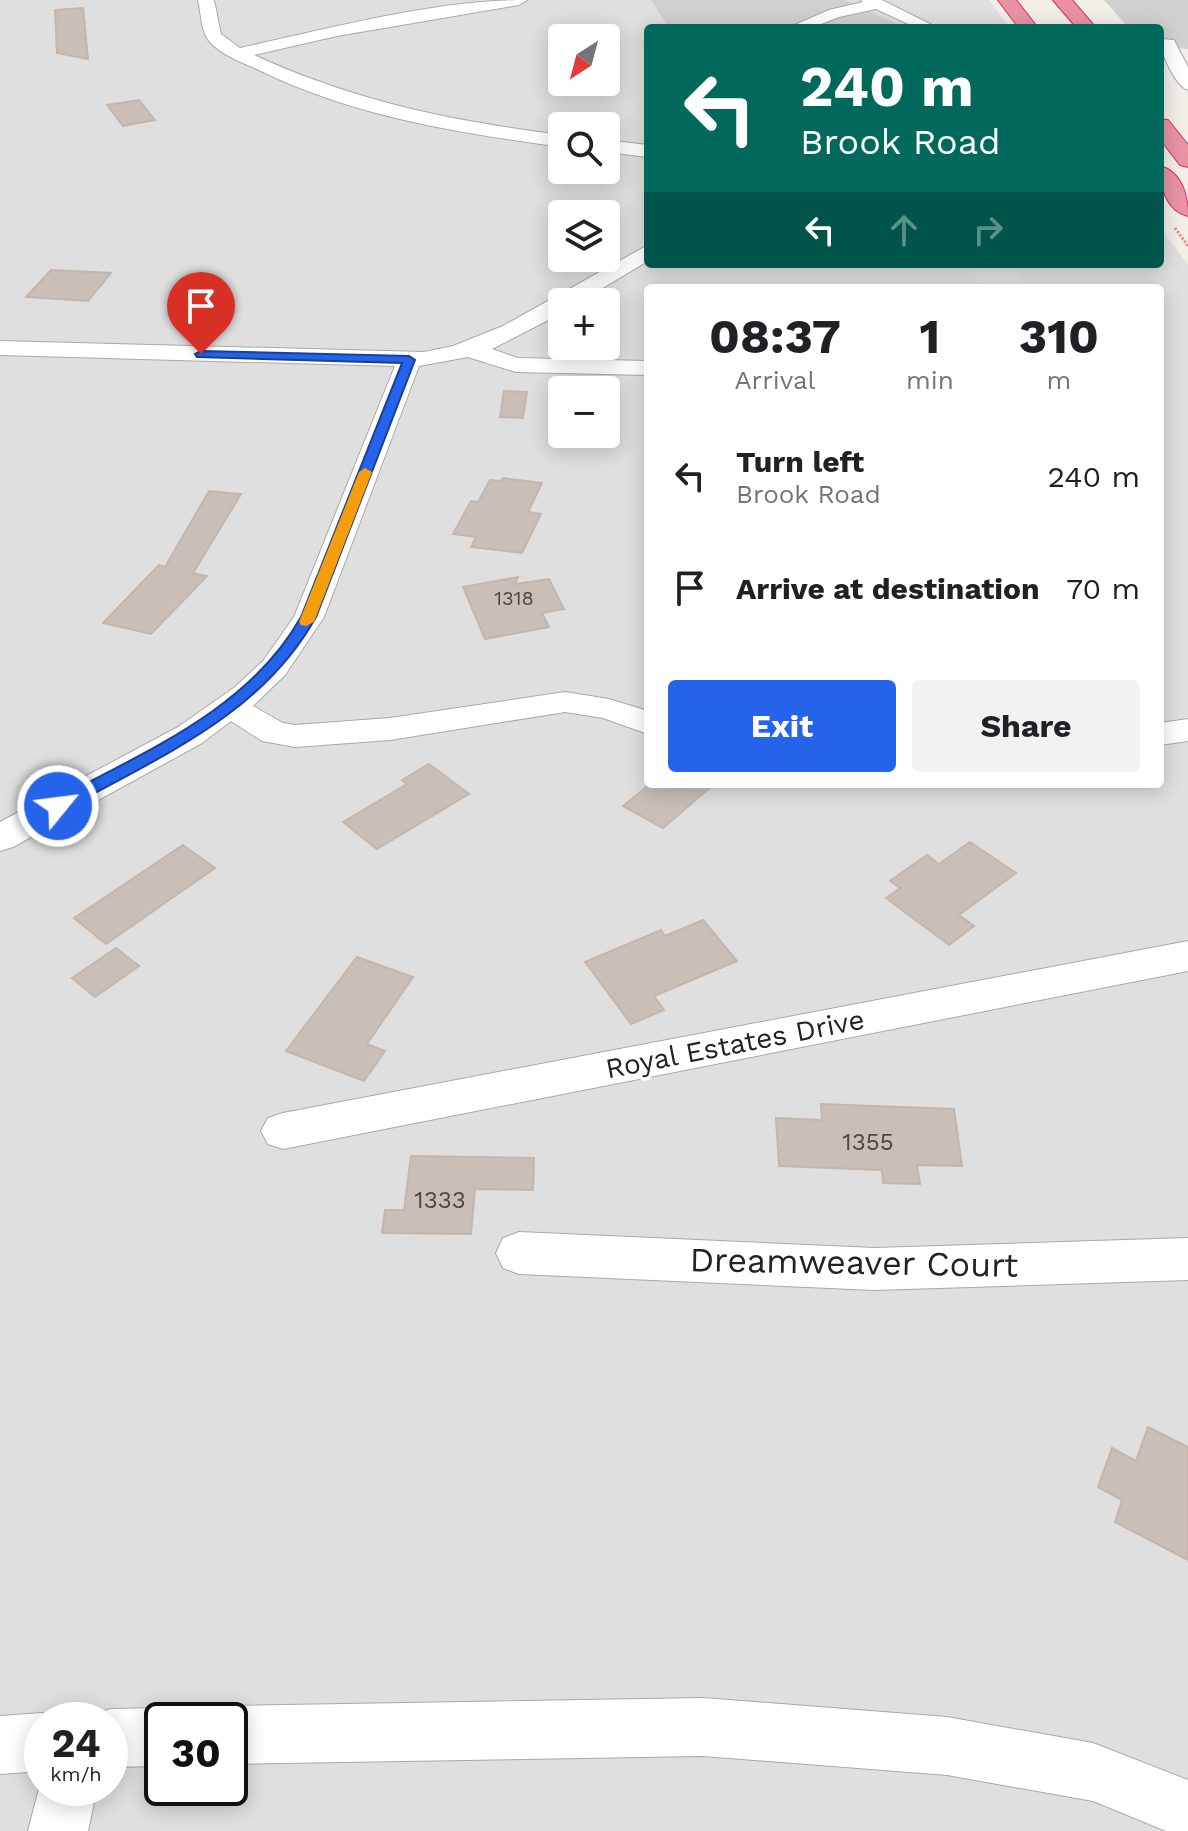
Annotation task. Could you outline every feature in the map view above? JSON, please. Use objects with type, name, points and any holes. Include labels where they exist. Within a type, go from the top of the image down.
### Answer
[{"type":"highway","points":[[993,0],[1012,24]]},
{"type":"highway","points":[[1007,0],[1038,24]]},
{"type":"highway","points":[[1031,0],[1038,24]]},
{"type":"highway","points":[[1062,0],[1083,24]]},
{"type":"highway","points":[[1164,130],[1188,160]]},
{"type":"highway","points":[[1164,178],[1188,209]]},
{"type":"street","points":[[206,0],[213,35],[226,47],[309,88],[364,106],[430,122],[548,139]]},
{"type":"street","points":[[238,54],[337,31],[519,0]]},
{"type":"street","points":[[806,24],[873,2],[921,24]]},
{"type":"street","points":[[1165,47],[1188,85]]},
{"type":"street","points":[[620,148],[644,151]]},
{"type":"street","points":[[586,288],[644,254]]},
{"type":"street","points":[[0,348],[409,360],[472,350],[491,343],[548,310]]},
{"type":"street","points":[[472,350],[516,365],[644,368]]},
{"type":"street","points":[[0,838],[190,735],[231,707],[274,668],[309,617],[409,360]]},
{"type":"street","points":[[231,707],[274,733],[295,736],[390,729],[565,702],[609,709],[644,722]]},
{"type":"street","points":[[1164,733],[1188,730]]},
{"type":"street","name":"Royal Estates Drive","points":[[283,1131],[1188,956]]},
{"type":"street","name":"Dreamweaver Court","points":[[519,1253],[874,1269],[1188,1259]]},
{"type":"street","points":[[248,1735],[703,1727],[947,1746],[1093,1772],[1188,1810]]},
{"type":"street","points":[[0,1745],[24,1743]]},
{"type":"street","points":[[58,1831],[63,1806]]},
{"type":"shaded area","points":[[0,0],[989,0],[1007,24],[644,24],[644,268],[1164,268],[1164,232],[1188,265],[1188,1831],[0,1831]]},
{"type":"shaded area","points":[[651,0],[845,0],[897,24],[666,24]]},
{"type":"shaded area","points":[[1104,0],[1188,0],[1188,49],[1164,47],[1164,24],[1125,24]]},
{"type":"shaded area","points":[[970,268],[1016,268],[1026,284],[979,284]]},
{"type":"building","points":[[83,8],[88,59],[57,53],[55,10]]},
{"type":"building","points":[[139,100],[155,120],[123,126],[107,105]]},
{"type":"building","points":[[51,270],[111,273],[88,301],[26,297]]},
{"type":"building","points":[[504,391],[527,392],[523,418],[500,417]]},
{"type":"building","points":[[503,478],[542,483],[528,512],[541,514],[522,553],[471,547],[476,537],[453,534],[471,501],[478,502],[490,480],[501,481]]},
{"type":"building","points":[[209,491],[241,494],[193,573],[207,576],[151,634],[103,623],[159,565],[165,567]]},
{"type":"building","points":[[518,577],[515,584],[549,579],[564,609],[542,613],[549,627],[485,639],[463,587]]},
{"type":"building","points":[[429,764],[469,794],[377,849],[343,822],[407,784],[402,780]]},
{"type":"building","points":[[645,788],[709,788],[663,828],[623,806]]},
{"type":"building","points":[[970,842],[1016,873],[959,915],[974,926],[949,945],[886,898],[900,888],[890,881],[927,855],[939,864]]},
{"type":"building","points":[[183,845],[215,868],[106,944],[74,918]]},
{"type":"building","points":[[703,920],[737,961],[654,996],[664,1010],[631,1024],[585,962],[661,930],[665,936]]},
{"type":"building","points":[[116,948],[139,966],[95,997],[72,978]]},
{"type":"building","points":[[357,957],[413,977],[367,1044],[385,1051],[364,1081],[286,1051]]},
{"type":"building","points":[[821,1104],[954,1109],[962,1166],[917,1165],[920,1184],[883,1183],[882,1170],[779,1166],[776,1118],[822,1120]]},
{"type":"building","points":[[411,1156],[534,1158],[533,1190],[475,1189],[471,1234],[382,1233],[385,1210],[404,1210]]},
{"type":"building","points":[[1148,1427],[1188,1447],[1188,1560],[1115,1522],[1122,1500],[1098,1487],[1112,1448],[1136,1461]]},
{"type":"slow traffic","points":[[306,622],[365,472]]},
{"type":"route","points":[[58,806],[214,719],[247,694],[295,642],[309,617],[409,360],[201,354]]}]
